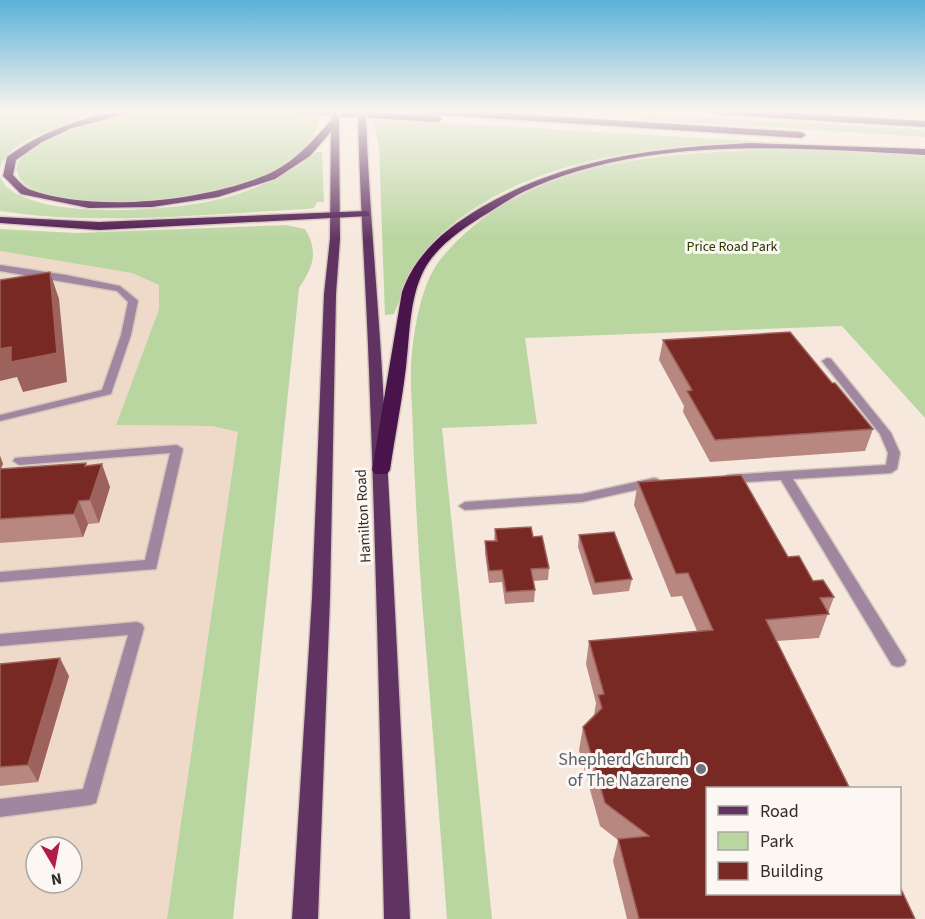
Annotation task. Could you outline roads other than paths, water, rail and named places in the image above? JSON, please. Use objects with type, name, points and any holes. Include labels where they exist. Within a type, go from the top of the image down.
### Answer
[{"type":"highway","points":[[17,154],[11,159],[8,176],[25,192],[89,204],[152,204],[218,194],[271,177],[307,154]]},
{"type":"highway","points":[[381,470],[404,316],[418,270],[444,237],[491,203],[541,180],[610,160],[653,154]]},
{"type":"highway","points":[[0,220],[99,226],[365,214]]},
{"type":"main road","points":[[306,919],[321,598],[335,154]]},
{"type":"main road","name":"Hamilton Road","points":[[363,154],[381,470],[397,919]]},
{"type":"lane","points":[[0,268],[120,289],[133,301],[126,335],[107,392],[0,418]]},
{"type":"lane","points":[[718,479],[891,469],[894,453],[885,433],[827,361]]},
{"type":"lane","points":[[0,577],[151,565],[177,449],[19,461]]},
{"type":"lane","points":[[785,476],[898,660]]},
{"type":"lane","points":[[465,506],[582,498],[650,482],[673,481]]},
{"type":"lane","points":[[0,639],[137,628],[90,797],[0,808]]},
{"type":"place","name":"Shepherd Church of The Nazarene","points":[[701,769]]},
{"type":"park label","name":"Price Road Park","points":[[732,246]]}]
